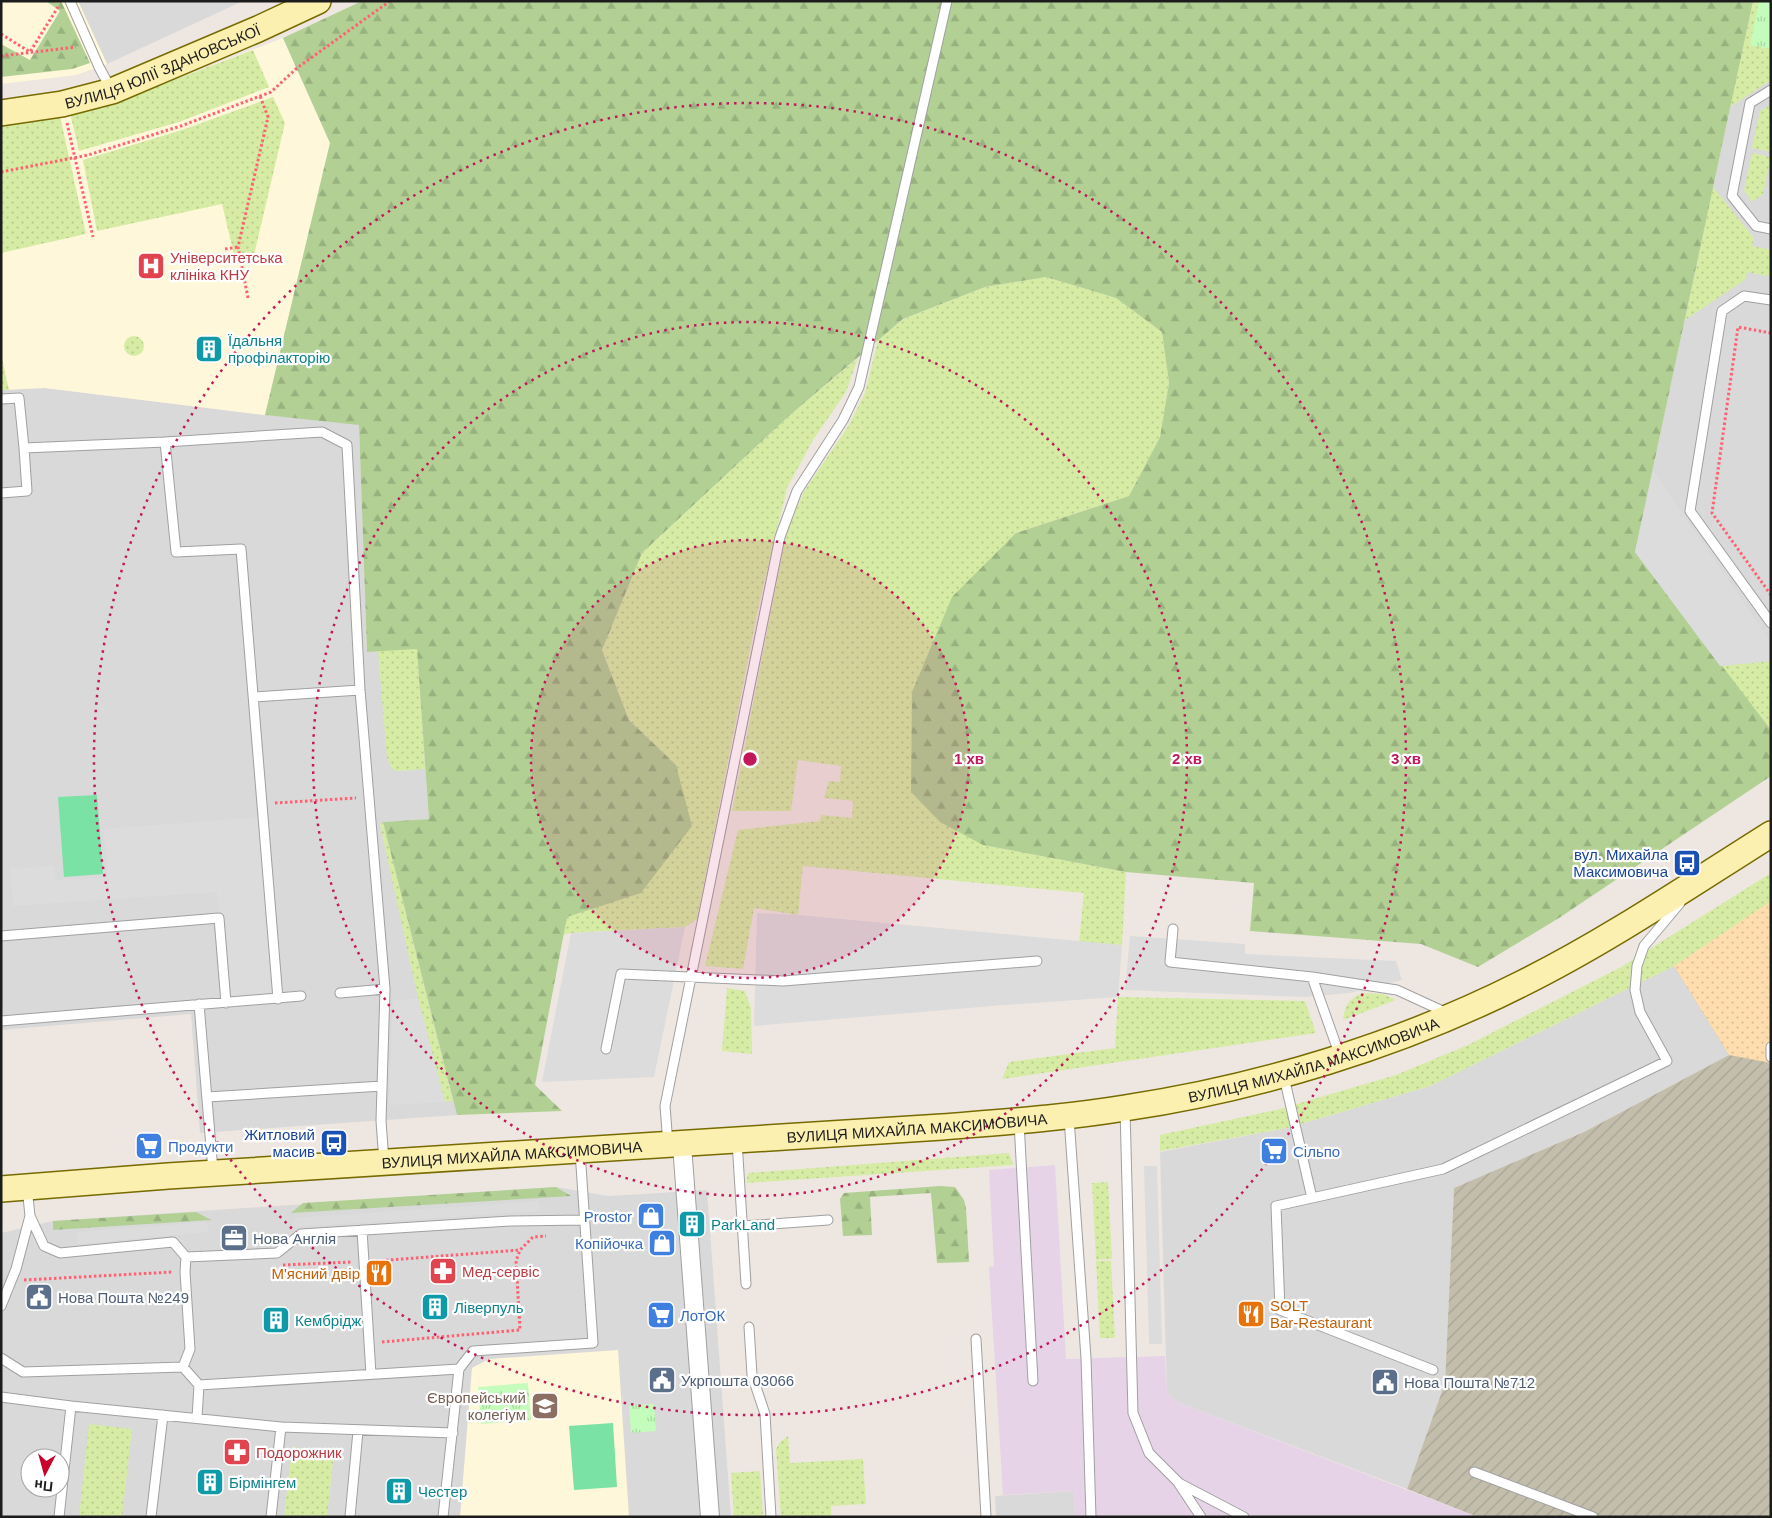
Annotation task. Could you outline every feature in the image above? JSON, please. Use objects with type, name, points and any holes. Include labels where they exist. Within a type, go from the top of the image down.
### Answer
[{"type":"main road","name":"ВУЛИЦЯ ЮЛІЇ ЗДАНОВСЬКОЇ","points":[[1,113],[62,104],[112,91],[303,4]]},
{"type":"main road","name":"ВУЛИЦЯ МИХАЙЛА МАКСИМОВИЧА","points":[[1,1189],[213,1173],[675,1145],[1020,1121],[1125,1108],[1246,1085],[1340,1056],[1454,1016],[1538,975],[1595,943],[1771,834]]},
{"type":"street","points":[[675,1145],[710,1517]]},
{"type":"lane","points":[[70,1],[99,67],[112,91]]},
{"type":"lane","points":[[675,1145],[665,1106],[780,537],[797,491],[844,420],[859,387],[947,1]]},
{"type":"lane","points":[[1771,90],[1750,103],[1732,196],[1756,226],[1771,229]]},
{"type":"lane","points":[[1771,300],[1744,296],[1722,311],[1690,511],[1771,623]]},
{"type":"lane","points":[[1,400],[19,398],[27,491],[1,493]]},
{"type":"lane","points":[[24,448],[165,442],[322,432],[347,445],[360,690],[385,989],[381,1121],[384,1163]]},
{"type":"lane","points":[[165,442],[176,552],[241,548],[278,999]]},
{"type":"lane","points":[[254,697],[360,690]]},
{"type":"lane","points":[[1432,1370],[1280,1310],[1276,1206],[1443,1169],[1666,1061],[1640,1012],[1635,990],[1637,966],[1644,946],[1699,880]]},
{"type":"lane","points":[[1,936],[219,918],[226,1003]]},
{"type":"lane","points":[[1173,929],[1170,962],[1312,977],[1397,990],[1454,1016]]},
{"type":"lane","points":[[606,1049],[621,974],[783,981],[1037,961]]},
{"type":"lane","points":[[1312,977],[1340,1056]]},
{"type":"lane","points":[[340,993],[385,989]]},
{"type":"lane","points":[[1,1021],[301,996]]},
{"type":"lane","points":[[200,1004],[213,1173]]},
{"type":"lane","points":[[1771,1047],[1771,1057]]},
{"type":"lane","points":[[1283,1074],[1312,1198]]},
{"type":"lane","points":[[207,1097],[382,1086]]},
{"type":"lane","points":[[1125,1108],[1133,1413],[1149,1453],[1179,1483],[1201,1517]]},
{"type":"lane","points":[[1069,1116],[1086,1358],[1092,1517]]},
{"type":"lane","points":[[1020,1121],[1033,1381]]},
{"type":"lane","points":[[737,1141],[746,1284]]},
{"type":"lane","points":[[443,1517],[459,1369],[473,1351],[593,1342],[580,1151]]},
{"type":"lane","points":[[27,1187],[30,1216],[44,1246],[60,1253],[174,1242],[186,1257],[185,1272],[190,1349],[183,1368]]},
{"type":"lane","points":[[1,1306],[16,1269],[30,1216]]},
{"type":"lane","points":[[186,1257],[277,1253],[301,1234],[511,1222],[585,1220]]},
{"type":"lane","points":[[742,1226],[828,1220]]},
{"type":"lane","points":[[362,1230],[371,1374]]},
{"type":"lane","points":[[749,1327],[752,1375],[765,1414],[771,1517]]},
{"type":"lane","points":[[976,1339],[986,1517]]},
{"type":"lane","points":[[1,1358],[23,1372],[183,1368],[199,1384],[459,1369]]},
{"type":"lane","points":[[197,1418],[199,1384]]},
{"type":"lane","points":[[1,1397],[281,1427],[453,1433]]},
{"type":"lane","points":[[59,1517],[71,1406]]},
{"type":"lane","points":[[151,1517],[163,1415]]},
{"type":"lane","points":[[271,1517],[281,1427]]},
{"type":"lane","points":[[350,1517],[358,1431]]},
{"type":"lane","points":[[1474,1472],[1593,1517]]},
{"type":"lane","points":[[1179,1483],[1244,1517]]},
{"type":"path","points":[[30,52],[61,1]]},
{"type":"path","points":[[1,172],[88,155],[181,126],[271,92],[297,68],[390,1]]},
{"type":"path","points":[[1,34],[30,52]]},
{"type":"path","points":[[1,56],[91,46]]},
{"type":"path","points":[[248,298],[238,247],[268,117],[260,96]]},
{"type":"path","points":[[62,104],[93,237]]},
{"type":"path","points":[[225,249],[238,247]]},
{"type":"path","points":[[1771,333],[1738,327],[1712,513],[1771,595]]},
{"type":"path","points":[[263,804],[369,797]]},
{"type":"path","points":[[368,1343],[520,1330],[516,1261],[520,1250],[532,1237],[550,1235]]},
{"type":"shaded area","points":[[1,1],[78,1],[107,64],[76,75],[1,84]]},
{"type":"shaded area","points":[[78,1],[243,1],[107,64]]},
{"type":"shaded area","points":[[1753,1],[1771,1],[1771,730],[1635,552]]},
{"type":"shaded area","name":"Університетська клініка КНУ","points":[[283,38],[330,143],[265,415],[45,388],[1,390],[1,125],[70,113],[158,86]]},
{"type":"shaded area","points":[[45,388],[265,415],[359,424],[367,652],[417,648],[429,819],[383,822],[457,1115],[200,1133],[191,1014],[1,1030],[1,390]]},
{"type":"shaded area","points":[[1653,471],[1771,642],[1771,661],[1720,666],[1635,552]]},
{"type":"shaded area","points":[[263,817],[278,999],[226,1003],[217,892],[13,906],[10,869],[54,866],[55,880],[107,877],[104,829]]},
{"type":"shaded area","points":[[1771,902],[1771,1517],[1478,1517],[1407,1489],[1445,1383],[1454,1188],[1584,1132],[1729,1055],[1674,966]]},
{"type":"shaded area","points":[[757,913],[798,915],[1122,945],[1118,997],[754,1026]]},
{"type":"shaded area","points":[[685,927],[654,1077],[542,1082],[571,933]]},
{"type":"shaded area","points":[[1130,936],[1245,944],[1245,954],[1396,961],[1402,980],[1349,993],[1305,997],[1125,990]]},
{"type":"shaded area","points":[[1674,966],[1729,1055],[1584,1132],[1454,1188],[1445,1383],[1407,1489],[1179,1403],[1167,1394],[1160,1152],[1287,1128],[1430,1086]]},
{"type":"shaded area","points":[[418,998],[445,1102],[389,1105],[393,1001]]},
{"type":"shaded area","points":[[1055,1165],[1066,1359],[1165,1356],[1167,1394],[1179,1403],[1478,1517],[1075,1517],[1074,1491],[1003,1495],[989,1267],[994,1266],[989,1170]]},
{"type":"shaded area","points":[[1144,1166],[1157,1166],[1162,1344],[1149,1344]]},
{"type":"shaded area","points":[[556,1187],[608,1196],[707,1190],[731,1517],[1,1517],[1,1233],[53,1221]]},
{"type":"shaded area","points":[[539,1201],[540,1211],[293,1227],[294,1218]]},
{"type":"shaded area","points":[[207,1222],[208,1232],[77,1244],[77,1232]]},
{"type":"shaded area","name":"Європейський колегіум","points":[[618,1350],[629,1517],[460,1517],[472,1368],[489,1359]]},
{"type":"shaded area","points":[[1074,1491],[1075,1517],[996,1517],[995,1496]]},
{"type":"green space","points":[[46,1],[61,1],[90,63],[72,69],[1,77],[1,44],[30,60],[60,11]]},
{"type":"green space","points":[[362,1],[1753,1],[1635,552],[1771,730],[1771,776],[1559,918],[1478,967],[1421,944],[1250,931],[1254,883],[1126,872],[983,845],[940,822],[911,792],[912,692],[952,597],[1016,533],[1129,496],[1160,437],[1169,383],[1162,332],[1116,298],[1046,277],[985,287],[903,319],[790,415],[642,553],[602,650],[629,720],[676,765],[692,826],[641,893],[567,917],[535,1085],[562,1111],[457,1115],[383,822],[429,819],[417,649],[367,652],[359,425],[265,415],[330,143],[283,38]]},
{"type":"green space","points":[[1753,1],[1771,1],[1771,80],[1730,107]]},
{"type":"green space","points":[[1759,1],[1771,1],[1771,49],[1750,45]]},
{"type":"green space","points":[[253,50],[269,87],[179,122],[79,151],[70,113],[158,86]]},
{"type":"green space","points":[[273,97],[285,123],[254,255],[235,259],[222,204],[97,231],[83,160],[182,130]]},
{"type":"green space","points":[[1771,105],[1771,152],[1752,148],[1760,111]]},
{"type":"green space","points":[[60,116],[86,234],[1,253],[1,125]]},
{"type":"green space","points":[[1752,153],[1771,157],[1763,194],[1752,202],[1744,190]]},
{"type":"green space","points":[[1713,187],[1754,238],[1752,246],[1771,250],[1771,277],[1747,272],[1746,279],[1685,320]]},
{"type":"green space","points":[[1046,277],[1116,298],[1162,332],[1169,383],[1160,437],[1129,496],[1016,533],[983,845],[1126,872],[1122,945],[1079,942],[1084,893],[803,866],[798,915],[754,908],[743,969],[705,966],[738,830],[819,821],[822,815],[852,818],[853,801],[824,798],[829,781],[840,782],[841,766],[798,760],[791,811],[732,811],[786,535],[803,493],[849,425],[865,393],[878,340],[904,319],[985,287]]},
{"type":"green space","points":[[134,336],[141,339],[144,346],[141,353],[134,356],[127,353],[124,346],[127,339]]},
{"type":"green space","points":[[1,354],[9,390],[1,390]]},
{"type":"green space","points":[[858,358],[846,392],[813,440],[787,488],[759,604],[697,919],[685,927],[563,935],[567,917],[641,892],[676,765],[629,720],[602,650],[642,553],[790,415]]},
{"type":"green space","points":[[417,648],[425,769],[398,771],[392,769],[387,758],[378,651]]},
{"type":"green space","points":[[1771,661],[1771,730],[1720,666]]},
{"type":"green space","points":[[97,795],[103,874],[64,877],[58,797]]},
{"type":"green space","points":[[383,822],[453,1101],[445,1102],[418,998],[380,825]]},
{"type":"green space","points":[[1771,873],[1771,902],[1674,966],[1430,1086],[1287,1128],[1160,1151],[1160,1135],[1276,1110],[1396,1075],[1468,1045],[1621,967]]},
{"type":"green space","points":[[727,988],[745,991],[751,1008],[752,1054],[722,1051]]},
{"type":"green space","points":[[1363,993],[1383,994],[1396,1000],[1343,1020],[1348,1003],[1354,997]]},
{"type":"green space","points":[[1118,997],[1305,1001],[1316,1033],[1002,1079],[1009,1062],[1115,1048]]},
{"type":"green space","points":[[1009,1153],[1013,1165],[746,1183],[748,1173]]},
{"type":"green space","points":[[1108,1182],[1112,1259],[1096,1260],[1092,1183]]},
{"type":"green space","points":[[940,1186],[955,1187],[964,1200],[969,1262],[937,1263],[931,1193],[870,1197],[872,1235],[843,1236],[840,1199],[844,1193]]},
{"type":"green space","points":[[556,1187],[571,1196],[291,1213],[303,1203]]},
{"type":"green space","points":[[196,1212],[211,1220],[53,1230],[53,1221]]},
{"type":"green space","points":[[1096,1261],[1111,1261],[1115,1338],[1100,1338]]},
{"type":"green space","points":[[528,1383],[531,1420],[481,1424],[478,1387]]},
{"type":"green space","points":[[654,1404],[656,1431],[631,1433],[629,1405]]},
{"type":"green space","points":[[613,1423],[617,1487],[574,1490],[569,1426]]},
{"type":"green space","points":[[89,1424],[132,1429],[122,1517],[79,1517]]},
{"type":"green space","points":[[788,1436],[790,1463],[863,1459],[866,1504],[831,1506],[831,1517],[781,1517],[776,1449],[780,1442]]},
{"type":"green space","points":[[292,1447],[334,1452],[327,1517],[284,1517]]},
{"type":"green space","points":[[760,1471],[763,1517],[734,1517],[731,1473]]},
{"type":"sand","points":[[1770,902],[1771,1063],[1729,1055],[1674,966]]},
{"type":"place","name":"Університетська клініка КНУ","points":[[151,266]]},
{"type":"place","name":"Їдальня профілакторію","points":[[209,349]]},
{"type":"place","name":"вул. Михайла Максимовича","points":[[1687,863]]},
{"type":"place","name":"Житловий масив","points":[[334,1143]]},
{"type":"place","name":"Продукти","points":[[149,1146]]},
{"type":"place","name":"Сільпо","points":[[1274,1151]]},
{"type":"place","name":"Prostor","points":[[651,1216]]},
{"type":"place","name":"ParkLand","points":[[692,1224]]},
{"type":"place","name":"Нова Англія","points":[[234,1238]]},
{"type":"place","name":"Копійочка","points":[[662,1243]]},
{"type":"place","name":"Мед-сервіс","points":[[443,1271]]},
{"type":"place","name":"М'ясний двір","points":[[379,1273]]},
{"type":"place","name":"Нова Пошта №249","points":[[39,1297]]},
{"type":"place","name":"Ліверпуль","points":[[435,1307]]},
{"type":"place","name":"SOLT Bar-Restaurant","points":[[1251,1314]]},
{"type":"place","name":"ЛотОК","points":[[661,1315]]},
{"type":"place","name":"Кембрідж","points":[[276,1320]]},
{"type":"place","name":"Укрпошта 03066","points":[[662,1380]]},
{"type":"place","name":"Нова Пошта №712","points":[[1385,1382]]},
{"type":"place","name":"Європейський колегіум","points":[[545,1406]]},
{"type":"place","name":"Подорожник","points":[[237,1452]]},
{"type":"place","name":"Бірмінгем","points":[[210,1482]]},
{"type":"place","name":"Честер","points":[[399,1491]]}]
